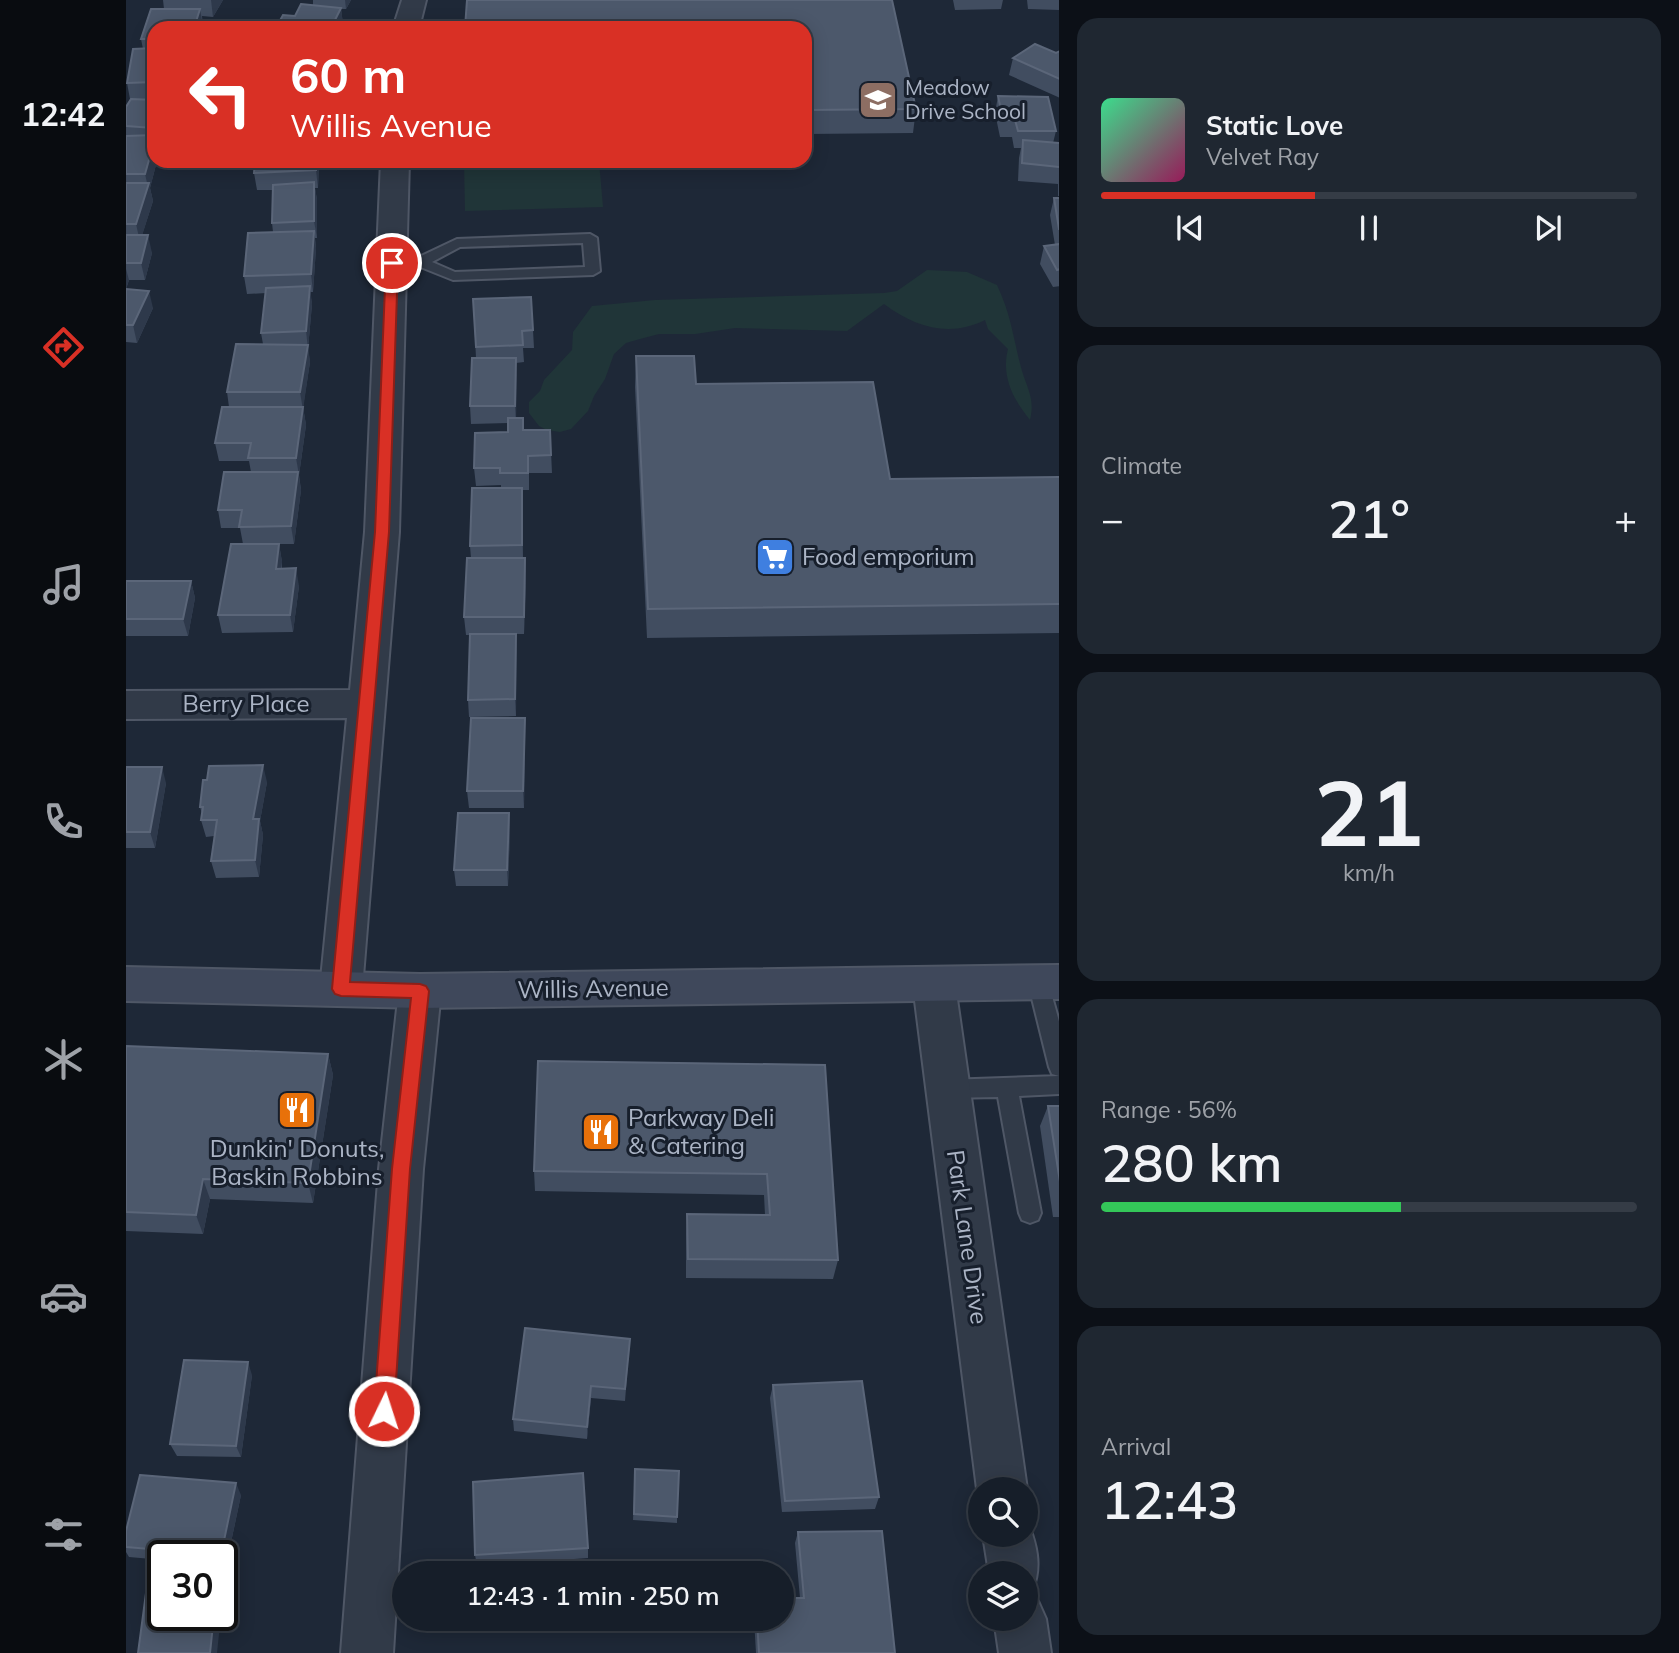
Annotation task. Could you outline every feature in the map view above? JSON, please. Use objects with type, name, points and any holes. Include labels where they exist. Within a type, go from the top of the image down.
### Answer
[{"type":"main road","name":"Willis Avenue","points":[[126,984],[420,991],[1049,982]]},
{"type":"street","points":[[408,21],[414,0]]},
{"type":"street","points":[[341,989],[406,262],[396,168]]},
{"type":"street","name":"Berry Place","points":[[126,705],[367,704]]},
{"type":"street","name":"Park Lane Drive","points":[[934,985],[1000,1477]]},
{"type":"street","points":[[368,1653],[401,1169],[420,991]]},
{"type":"street","points":[[1022,1631],[1025,1653]]},
{"type":"lane","points":[[590,238],[593,271],[453,276],[406,262],[457,243],[590,238]]},
{"type":"lane","points":[[1049,982],[1059,1067]]},
{"type":"lane","points":[[946,1089],[1059,1085]]},
{"type":"lane","points":[[1007,1088],[1030,1213]]},
{"type":"green space","points":[[464,168],[600,168],[603,207],[465,211]]},
{"type":"green space","points":[[927,270],[967,272],[997,285],[1030,395],[1030,420],[1018,404],[1007,378],[1008,349],[988,329],[985,320],[945,329],[920,324],[884,304],[847,331],[735,328],[695,334],[659,334],[626,343],[614,354],[605,379],[588,411],[571,429],[560,432],[547,430],[539,426],[529,413],[529,402],[540,391],[544,380],[572,350],[573,332],[592,306],[655,300],[884,293],[897,291]]},
{"type":"building","points":[[467,0],[892,0],[916,109],[812,110],[812,21],[466,21]]},
{"type":"building","points":[[301,4],[341,8],[334,21],[280,21],[283,15],[295,16]]},
{"type":"building","points":[[151,9],[200,9],[196,21],[147,21]]},
{"type":"building","points":[[147,21],[147,39],[141,39]]},
{"type":"building","points":[[1035,44],[1056,53],[1059,52],[1059,79],[1013,58]]},
{"type":"building","points":[[147,48],[147,82],[127,83],[133,49]]},
{"type":"building","points":[[998,96],[1048,97],[1056,131],[1018,131],[1015,120],[1003,120]]},
{"type":"building","points":[[131,99],[147,100],[147,128],[126,126],[126,107]]},
{"type":"building","points":[[147,135],[145,174],[126,174],[126,136]]},
{"type":"building","points":[[1023,140],[1059,143],[1059,167],[1022,163]]},
{"type":"building","points":[[254,168],[316,168],[316,170],[254,173]]},
{"type":"building","points":[[314,182],[314,221],[272,223],[273,185]]},
{"type":"building","points":[[126,183],[149,183],[136,224],[126,224]]},
{"type":"building","points":[[1054,198],[1059,198],[1059,229]]},
{"type":"building","points":[[314,231],[311,274],[244,276],[248,233]]},
{"type":"building","points":[[126,235],[148,235],[141,263],[126,263]]},
{"type":"building","points":[[1059,244],[1059,269],[1057,270],[1044,246]]},
{"type":"building","points":[[310,286],[306,331],[261,333],[266,288]]},
{"type":"building","points":[[126,289],[149,291],[133,325],[126,325]]},
{"type":"building","points":[[531,297],[533,330],[522,331],[523,345],[476,347],[473,299]]},
{"type":"building","points":[[236,344],[308,345],[300,392],[227,392]]},
{"type":"building","points":[[636,356],[694,356],[696,384],[873,382],[890,479],[1059,477],[1059,604],[648,609]]},
{"type":"building","points":[[472,358],[516,358],[515,406],[470,406]]},
{"type":"building","points":[[222,407],[303,407],[296,458],[248,458],[251,443],[215,443]]},
{"type":"building","points":[[508,418],[523,418],[523,430],[550,430],[551,455],[528,456],[528,473],[500,473],[500,468],[474,468],[475,433],[508,432]]},
{"type":"building","points":[[224,472],[298,472],[291,526],[239,527],[242,510],[218,510]]},
{"type":"building","points":[[472,488],[522,488],[522,545],[470,546]]},
{"type":"building","points":[[231,544],[279,544],[276,569],[296,568],[290,615],[218,615]]},
{"type":"building","points":[[467,558],[525,558],[524,617],[464,617]]},
{"type":"building","points":[[126,581],[191,581],[183,619],[126,619]]},
{"type":"building","points":[[470,634],[516,634],[515,699],[468,700]]},
{"type":"building","points":[[471,718],[525,718],[523,791],[467,791]]},
{"type":"building","points":[[263,765],[253,819],[259,819],[255,860],[211,861],[217,820],[201,820],[203,807],[200,807],[203,780],[207,780],[209,766]]},
{"type":"building","points":[[126,767],[162,767],[150,832],[126,832]]},
{"type":"building","points":[[458,813],[509,813],[507,870],[454,870]]},
{"type":"building","points":[[126,1046],[328,1054],[308,1183],[203,1179],[196,1215],[126,1212]]},
{"type":"building","points":[[538,1061],[825,1065],[838,1260],[688,1259],[687,1214],[770,1215],[767,1174],[534,1171]]},
{"type":"building","points":[[1048,1106],[1059,1106],[1059,1176]]},
{"type":"building","points":[[525,1328],[630,1339],[625,1389],[591,1386],[587,1427],[513,1419]]},
{"type":"building","points":[[184,1360],[248,1362],[236,1446],[170,1444]]},
{"type":"building","points":[[862,1381],[879,1497],[785,1501],[773,1385]]},
{"type":"building","points":[[635,1469],[679,1471],[677,1517],[634,1514]]},
{"type":"building","points":[[583,1473],[588,1548],[475,1555],[473,1482]]},
{"type":"building","points":[[140,1475],[236,1483],[224,1540],[147,1540],[147,1549],[126,1547],[126,1531]]},
{"type":"building","points":[[882,1531],[895,1653],[759,1653],[758,1631],[794,1631],[794,1598],[804,1598],[798,1532]]},
{"type":"building","points":[[147,1586],[147,1631],[212,1631],[210,1653],[138,1653]]},
{"type":"place","name":"Meadow Drive School","points":[[878,100]]},
{"type":"place","name":"Food emporium","points":[[775,557]]},
{"type":"place","name":"Dunkin' Donuts, Baskin Robbins","points":[[297,1110]]},
{"type":"place","name":"Parkway Deli & Catering","points":[[601,1132]]},
{"type":"route","points":[[384,1411],[401,1169],[420,991],[341,989],[382,532],[392,263]]}]
